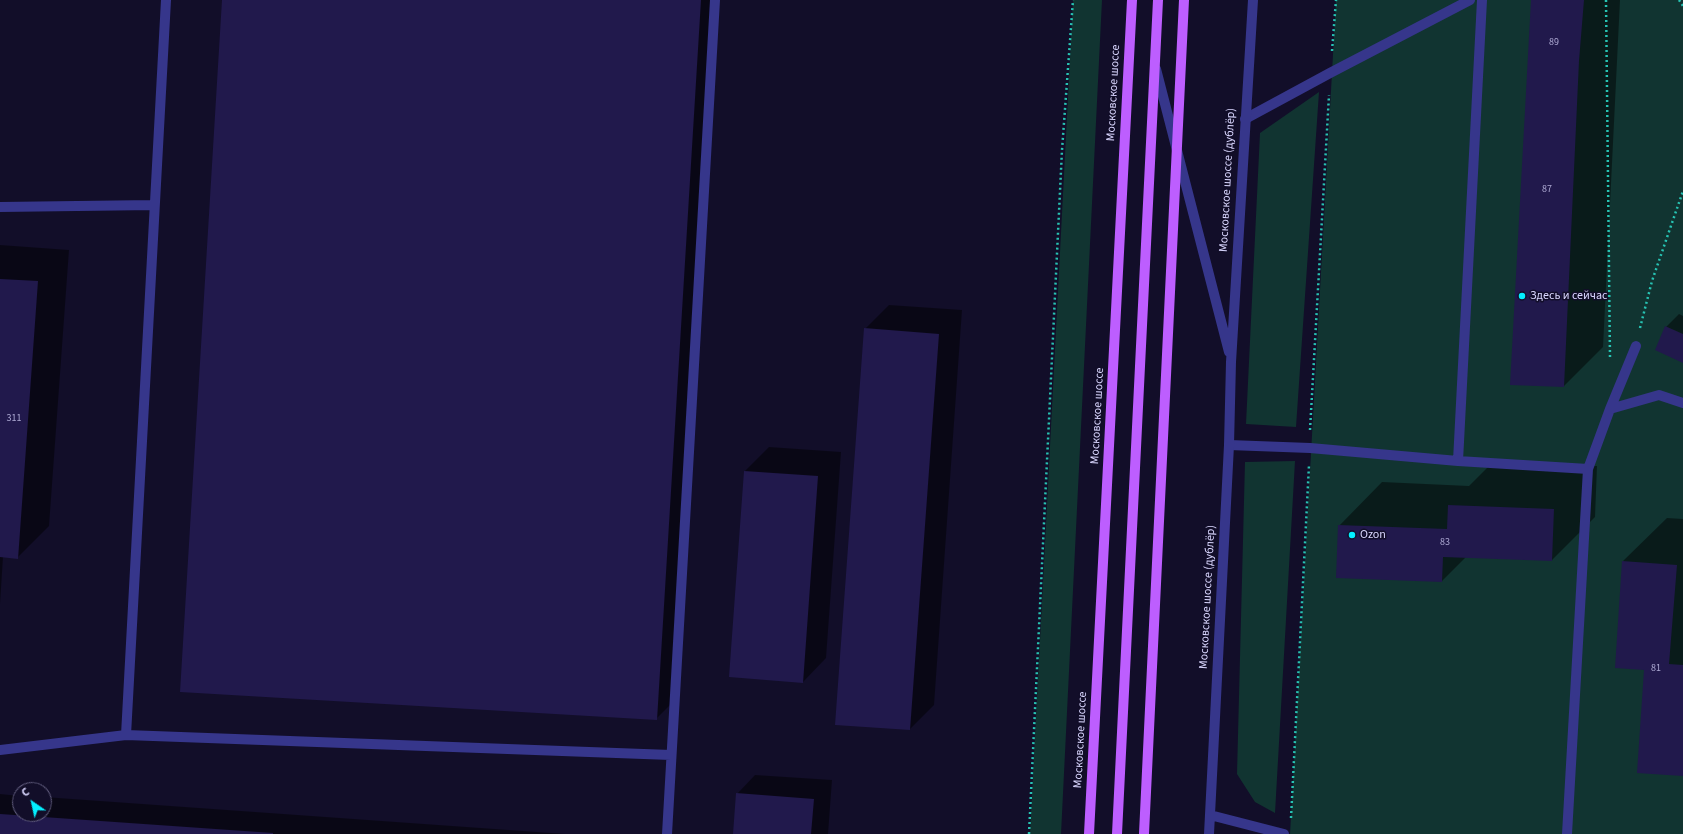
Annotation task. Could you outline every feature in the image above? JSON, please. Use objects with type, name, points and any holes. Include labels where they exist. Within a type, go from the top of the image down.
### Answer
[{"type":"main road","name":"Московское шоссе","points":[[1089,834],[1132,0]]},
{"type":"main road","points":[[1117,834],[1158,0]]},
{"type":"main road","points":[[1144,834],[1184,0]]},
{"type":"street","points":[[126,735],[166,0]]},
{"type":"street","points":[[667,834],[715,0]]},
{"type":"street","name":"Московское шоссе (дублёр)","points":[[1209,834],[1229,445],[1231,362],[1252,0]]},
{"type":"street","points":[[1245,119],[1470,0]]},
{"type":"street","points":[[1458,461],[1482,0]]},
{"type":"street","name":"Московское шоссе (дублёр)","points":[[1154,63],[1231,362]]},
{"type":"street","points":[[0,207],[154,205]]},
{"type":"street","points":[[1567,834],[1588,469],[1610,409],[1636,346]]},
{"type":"street","points":[[1610,409],[1659,395],[1683,403]]},
{"type":"street","points":[[1229,445],[1310,448],[1458,461],[1588,469]]},
{"type":"street","points":[[0,750],[126,735],[672,755]]},
{"type":"street","points":[[1210,815],[1288,830]]},
{"type":"path","points":[[1028,834],[1062,150],[1073,0]]},
{"type":"path","points":[[1288,830],[1330,73],[1336,0]]},
{"type":"path","points":[[1606,0],[1610,362]]},
{"type":"path","points":[[1679,0],[1683,6]]},
{"type":"path","points":[[1636,346],[1652,280],[1683,192]]},
{"type":"green space","points":[[1073,0],[1102,0],[1061,834],[1030,834]]},
{"type":"green space","points":[[1336,0],[1683,0],[1683,834],[1290,834]]},
{"type":"green space","points":[[1319,92],[1296,427],[1246,424],[1260,133]]},
{"type":"green space","points":[[1295,461],[1275,813],[1255,802],[1237,774],[1245,462]]},
{"type":"building","points":[[222,0],[701,0],[657,720],[180,692]]},
{"type":"building","points":[[1531,0],[1584,0],[1579,61],[1564,387],[1510,385]]},
{"type":"building","points":[[0,279],[38,281],[18,559],[0,557]]},
{"type":"building","points":[[1665,326],[1683,334],[1683,363],[1655,350]]},
{"type":"building","points":[[864,328],[939,334],[910,730],[835,725]]},
{"type":"building","points":[[744,471],[818,476],[803,683],[729,677]]},
{"type":"building","points":[[1448,505],[1554,509],[1552,561],[1443,557],[1442,582],[1336,578],[1338,525],[1447,529]]},
{"type":"building","points":[[1622,561],[1677,565],[1669,664],[1683,665],[1683,776],[1637,773],[1644,670],[1615,668]]},
{"type":"building","points":[[736,793],[814,799],[811,834],[733,834]]},
{"type":"building","points":[[0,814],[12,815],[12,822],[52,822],[52,818],[273,833],[273,834],[0,834]]},
{"type":"place","name":"Здесь и сейчас","points":[[1522,296]]},
{"type":"place","name":"Ozon","points":[[1352,535]]}]
